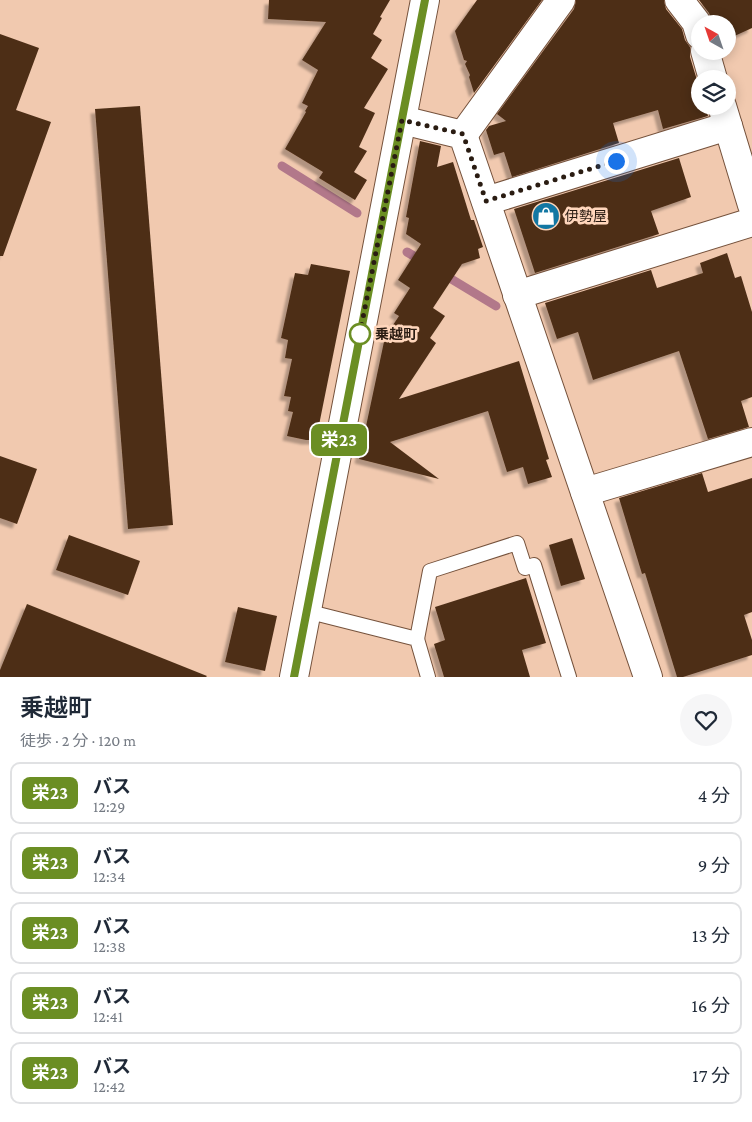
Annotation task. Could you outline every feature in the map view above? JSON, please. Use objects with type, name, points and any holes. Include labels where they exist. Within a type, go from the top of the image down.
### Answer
[{"type":"street","points":[[294,677],[425,0]]},
{"type":"street","points":[[463,134],[561,0]]},
{"type":"street","points":[[679,0],[691,16]]},
{"type":"street","points":[[486,201],[725,116],[752,205]]},
{"type":"street","points":[[402,120],[463,134]]},
{"type":"street","points":[[463,134],[648,677]]},
{"type":"street","points":[[517,294],[752,222]]},
{"type":"street","points":[[585,492],[752,442]]},
{"type":"lane","points":[[428,677],[416,639],[430,571],[517,543],[525,568],[534,565],[569,677]]},
{"type":"lane","points":[[306,612],[416,639]]},
{"type":"building","points":[[269,0],[390,0],[373,34],[382,40],[371,58],[388,69],[364,108],[375,113],[359,147],[367,151],[354,172],[367,180],[355,200],[319,178],[323,172],[285,149],[306,112],[308,106],[302,103],[318,70],[302,60],[326,22],[268,19]]},
{"type":"building","points":[[477,0],[542,0],[474,93],[470,75],[465,64],[467,61],[464,60],[455,31]]},
{"type":"building","points":[[576,0],[664,0],[666,9],[682,29],[685,40],[690,47],[690,57],[694,70],[691,70],[691,115],[708,116],[663,129],[658,110],[613,123],[619,143],[512,177],[504,152],[494,155],[486,130],[489,126],[506,121],[497,114],[574,9]]},
{"type":"building","points":[[699,0],[752,0],[752,28],[736,35],[736,15],[710,15]]},
{"type":"building","points":[[0,34],[39,48],[16,110],[51,122],[3,256],[0,256]]},
{"type":"building","points":[[140,106],[173,525],[128,529],[95,109]]},
{"type":"building","points":[[420,141],[441,146],[437,167],[453,162],[471,220],[474,220],[483,247],[478,249],[480,258],[462,264],[433,308],[445,316],[430,338],[436,343],[399,399],[519,361],[549,459],[546,460],[552,477],[528,484],[523,467],[507,472],[488,411],[390,442],[439,479],[359,459],[385,337],[399,316],[394,313],[410,288],[398,280],[421,244],[406,234],[409,218],[406,217]]},
{"type":"building","points":[[679,158],[691,197],[651,211],[659,234],[535,273],[514,209]]},
{"type":"building","points":[[727,253],[735,278],[741,276],[752,312],[752,397],[741,401],[749,427],[708,439],[679,351],[593,380],[578,332],[557,339],[545,303],[651,270],[657,288],[703,273],[700,263]]},
{"type":"building","points":[[311,264],[350,271],[316,440],[306,440],[287,436],[293,412],[288,411],[291,397],[284,396],[292,359],[285,358],[288,340],[281,338],[295,273],[308,275]]},
{"type":"building","points":[[0,456],[37,469],[17,524],[0,518]]},
{"type":"building","points":[[702,473],[708,492],[752,478],[752,612],[744,615],[752,640],[752,655],[683,677],[677,677],[645,573],[642,574],[619,498]]},
{"type":"building","points":[[69,535],[140,561],[128,595],[56,570]]},
{"type":"building","points":[[572,538],[585,579],[561,586],[549,545]]},
{"type":"building","points":[[526,578],[546,643],[522,650],[530,677],[444,677],[434,644],[445,640],[435,607]]},
{"type":"building","points":[[27,604],[207,676],[0,677],[0,670]]},
{"type":"building","points":[[238,607],[277,616],[265,671],[225,662]]},
{"type":"waterway","points":[[282,166],[357,213]]},
{"type":"waterway","points":[[407,252],[424,262]]},
{"type":"waterway","points":[[443,274],[496,306]]},
{"type":"bus line","name":"栄23","points":[[294,677],[425,0]]},
{"type":"place","name":"伊勢屋","points":[[546,216]]},
{"type":"place","name":"乗越町","points":[[360,334]]},
{"type":"route","points":[[360,334],[359,338],[402,120],[463,134],[486,201],[616,161]]}]
